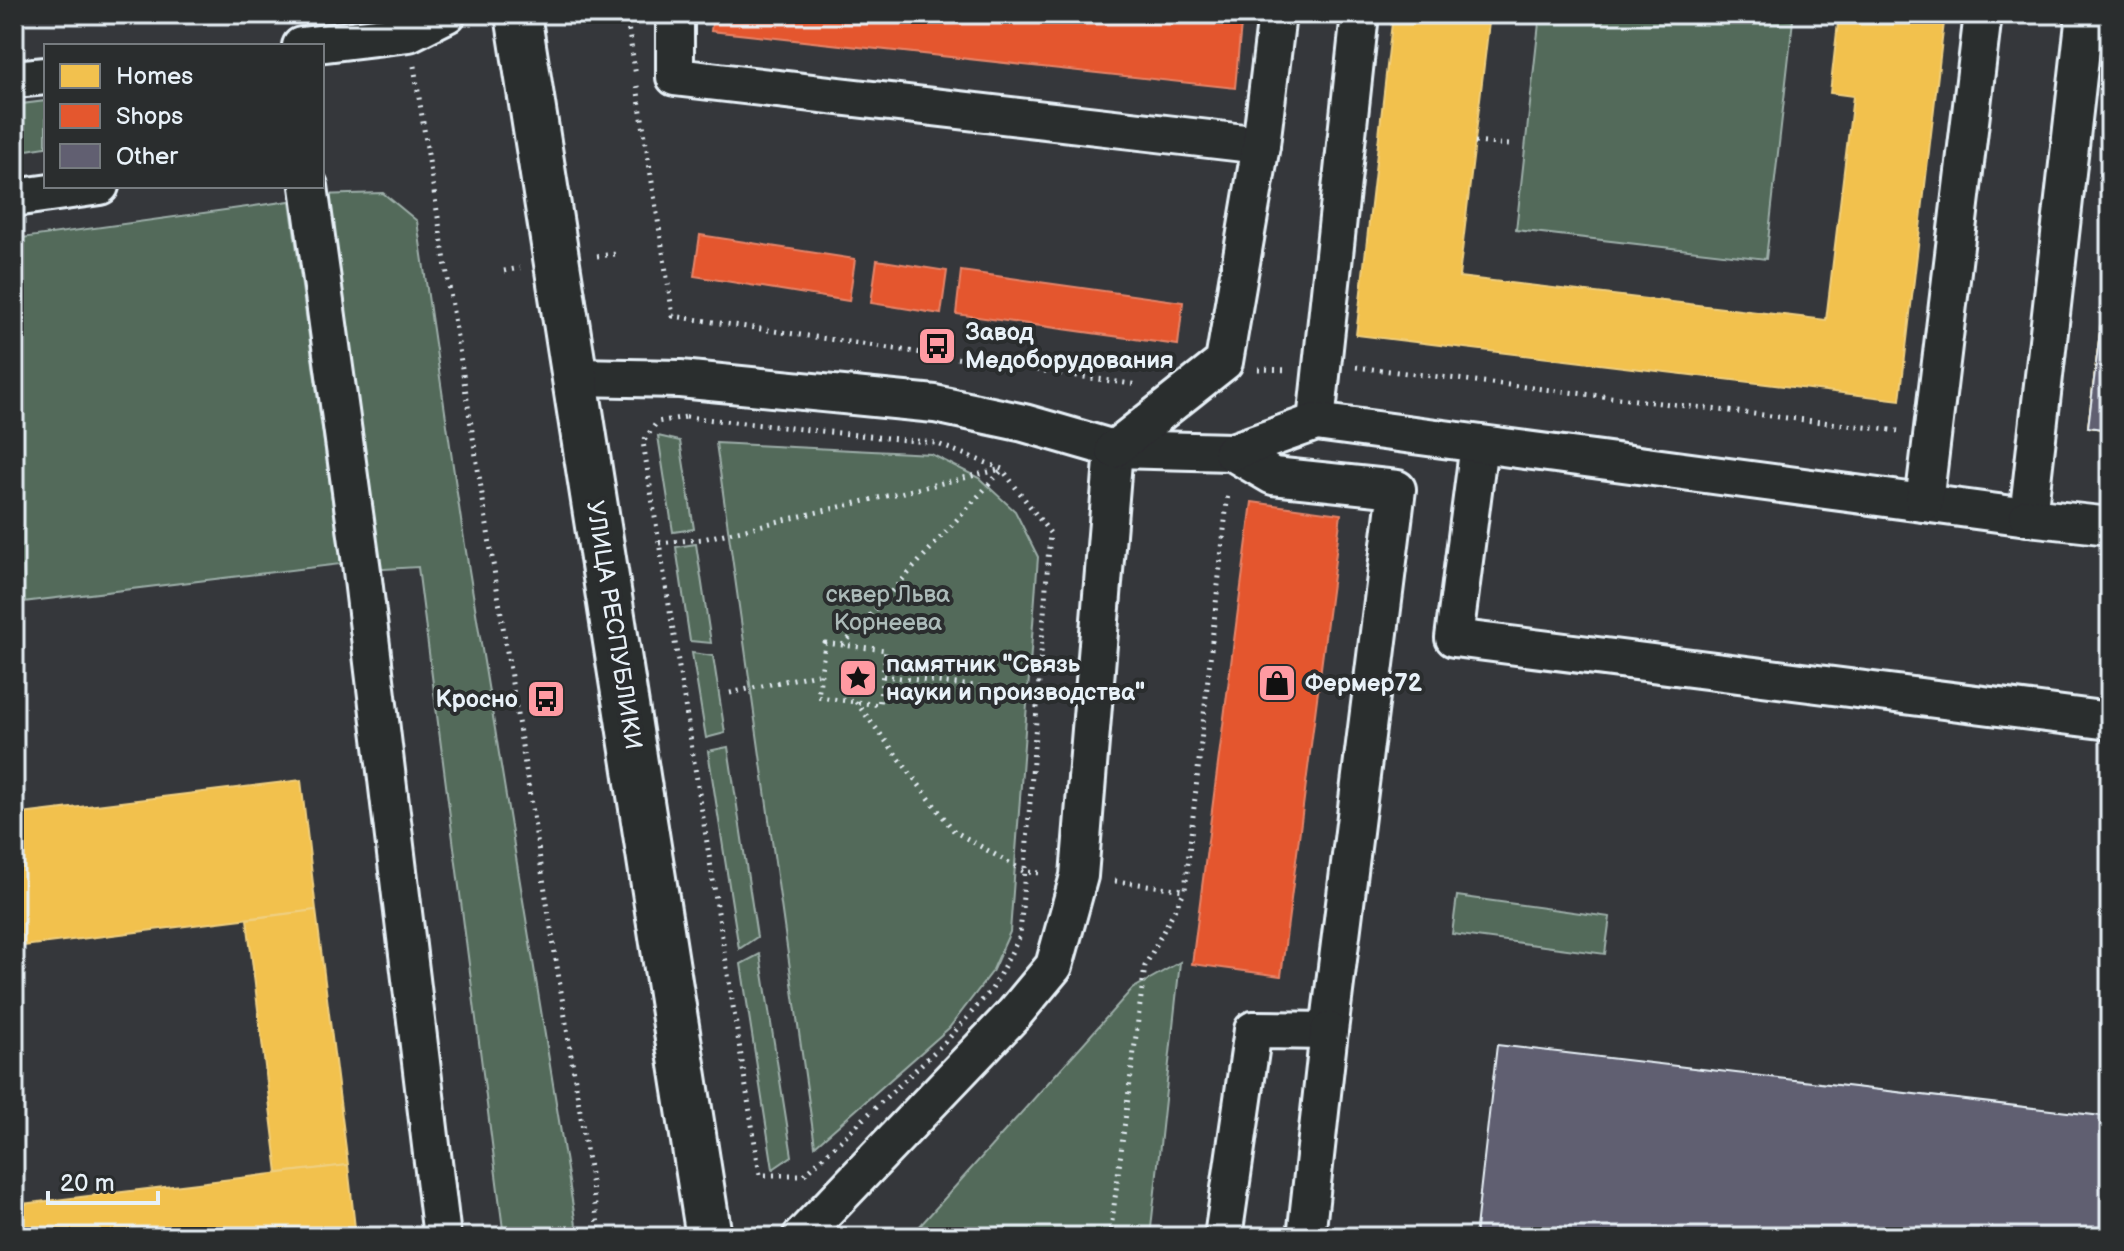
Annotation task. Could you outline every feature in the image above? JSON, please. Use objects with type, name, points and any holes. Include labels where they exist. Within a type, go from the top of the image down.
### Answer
[{"type":"main road","name":"УЛИЦА РЕСПУБЛИКИ","points":[[518,14],[709,1237]]},
{"type":"lane","points":[[318,44],[409,33],[447,14]]},
{"type":"lane","points":[[675,14],[675,77],[1261,145]]},
{"type":"lane","points":[[801,1237],[1014,1014],[1054,966],[1079,876],[1114,449],[1224,362],[1261,145],[1277,14]]},
{"type":"lane","points":[[1316,422],[1360,14]]},
{"type":"lane","points":[[1924,503],[1983,14]]},
{"type":"lane","points":[[2028,517],[2085,14]]},
{"type":"lane","points":[[14,79],[44,76]]},
{"type":"lane","points":[[14,198],[86,188]]},
{"type":"lane","points":[[309,188],[362,571],[442,1237]]},
{"type":"lane","points":[[576,377],[680,379],[935,404],[1024,423],[1114,449],[1232,452],[1316,422],[2110,526]]},
{"type":"lane","points":[[1479,444],[1454,638],[2110,721]]},
{"type":"lane","points":[[1232,452],[1273,476],[1397,489],[1306,1237]]},
{"type":"lane","points":[[1223,1237],[1253,1030],[1329,1031]]},
{"type":"path","points":[[626,14],[673,316],[1186,392]]},
{"type":"path","points":[[409,33],[600,1237]]},
{"type":"path","points":[[1475,142],[1509,145]]},
{"type":"path","points":[[1246,368],[1323,372],[1337,364],[1898,431]]},
{"type":"path","points":[[686,417],[935,443],[1002,469],[1050,533],[1020,936],[992,989],[949,1038],[804,1175],[760,1175],[659,543],[643,442],[657,422],[686,417]]},
{"type":"path","points":[[1110,1237],[1145,966],[1185,890],[1232,452]]},
{"type":"path","points":[[659,543],[703,539],[1002,469]]},
{"type":"path","points":[[843,645],[1002,469]]},
{"type":"path","points":[[825,643],[843,645],[886,650],[879,705],[818,697],[825,643]]},
{"type":"path","points":[[730,693],[821,673]]},
{"type":"path","points":[[883,676],[1038,693]]},
{"type":"path","points":[[856,702],[954,831],[1025,872],[1185,890]]},
{"type":"green space","points":[[1540,14],[1742,14],[1793,20],[1766,259],[1516,230]]},
{"type":"green space","points":[[44,101],[44,147],[14,152],[14,105]]},
{"type":"green space","points":[[383,193],[417,221],[462,527],[578,1237],[504,1237],[418,567],[367,570],[317,195]]},
{"type":"green space","points":[[290,201],[341,564],[14,603],[14,239]]},
{"type":"green space","points":[[658,436],[680,441],[694,529],[673,532]]},
{"type":"green space","name":"сквер Льва Корнеева","points":[[716,443],[931,454],[979,478],[1015,511],[1038,557],[1010,932],[992,972],[949,1028],[815,1146]]},
{"type":"green space","points":[[696,544],[711,643],[690,641],[676,547]]},
{"type":"green space","points":[[692,653],[713,656],[725,733],[706,738]]},
{"type":"green space","points":[[728,747],[757,937],[739,949],[708,751]]},
{"type":"green space","points":[[1457,896],[1610,917],[1605,954],[1452,934]]},
{"type":"green space","points":[[760,954],[792,1156],[773,1169],[741,964]]},
{"type":"green space","points":[[1180,962],[1150,1237],[910,1237],[1132,989]]},
{"type":"building: Homes","points":[[1393,14],[1490,14],[1459,277],[1826,320],[1853,96],[1830,93],[1839,14],[1945,14],[1900,400],[1356,335]]},
{"type":"building: Homes","points":[[2110,253],[2110,430],[2088,427]]},
{"type":"building: Homes","points":[[2110,253],[2110,430],[2088,427]]},
{"type":"building: Homes","points":[[301,780],[316,910],[14,947],[14,815]]},
{"type":"building: Homes","points":[[316,910],[348,1165],[278,1173],[247,919]]},
{"type":"building: Homes","points":[[348,1165],[356,1237],[14,1237],[14,1205]]},
{"type":"building: Shops","points":[[713,14],[1242,14],[1235,88],[711,31]]},
{"type":"building: Shops","points":[[700,235],[855,259],[849,301],[694,276]]},
{"type":"building: Shops","points":[[877,260],[947,271],[941,314],[871,303]]},
{"type":"building: Shops","points":[[961,271],[1183,302],[1178,345],[956,314]]},
{"type":"building: Shops","points":[[1252,502],[1341,514],[1281,976],[1192,964]]},
{"type":"building: Other","points":[[2110,253],[2110,430],[2088,427]]},
{"type":"building: Other","points":[[1497,1045],[2110,1117],[2110,1237],[1475,1237]]},
{"type":"place","name":"Завод Медоборудования","points":[[937,346]]},
{"type":"place","name":"памятник \"Связь науки и производства\"","points":[[858,678]]},
{"type":"place","name":"Фермер72","points":[[1277,683]]},
{"type":"place","name":"Кросно","points":[[546,699]]}]
